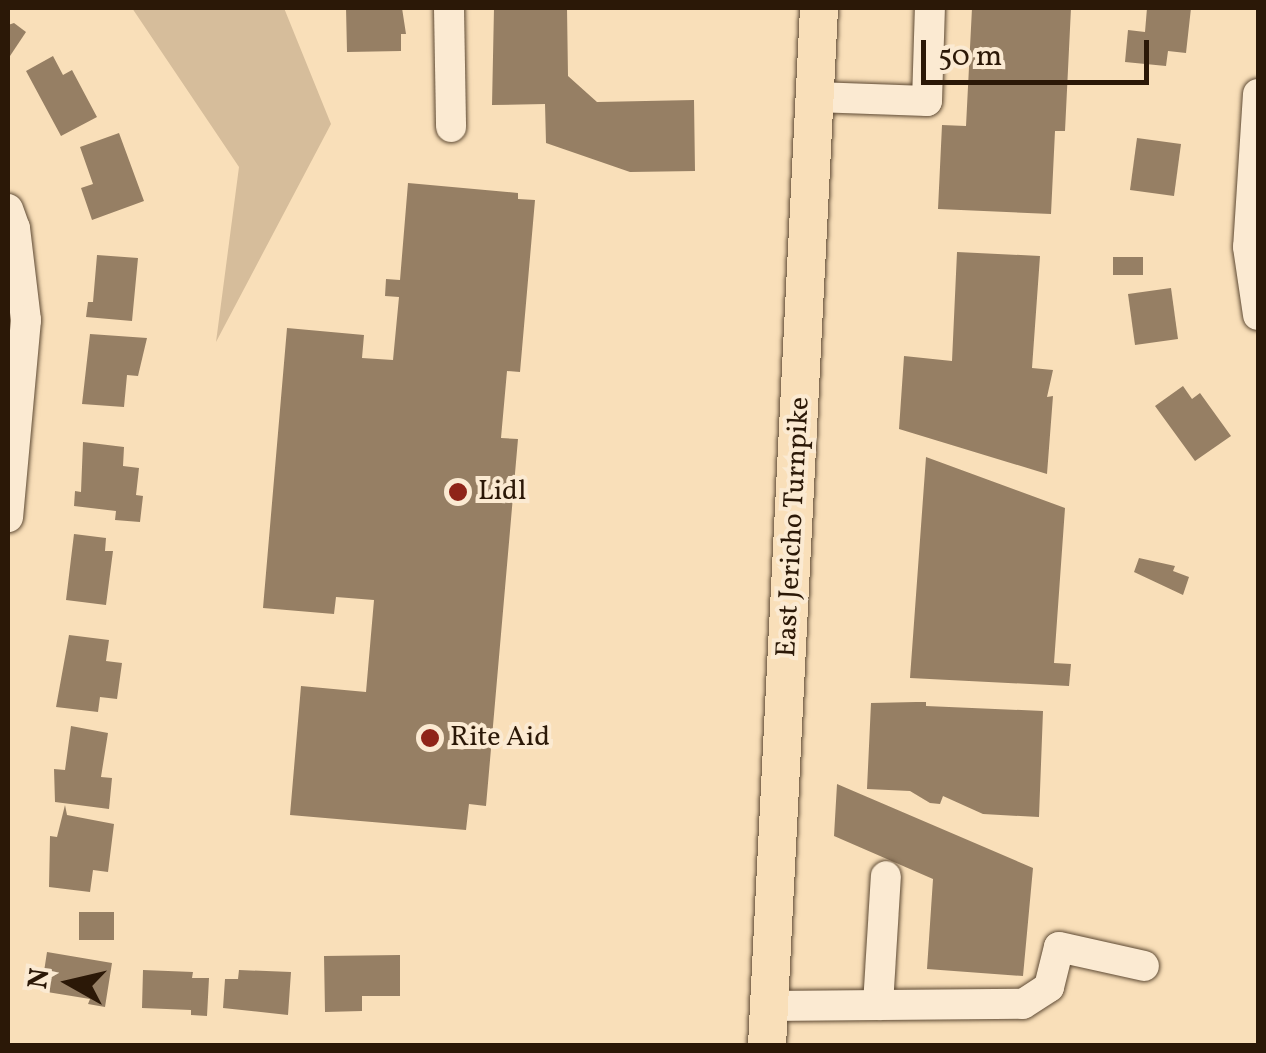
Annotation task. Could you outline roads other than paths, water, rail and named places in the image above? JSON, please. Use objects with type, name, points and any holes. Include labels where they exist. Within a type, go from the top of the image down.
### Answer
[{"type":"main road","name":"East Jericho Turnpike","points":[[767,1046],[819,8]]},
{"type":"street","points":[[449,8],[451,127]]},
{"type":"street","points":[[815,97],[927,101],[930,8]]},
{"type":"street","points":[[1258,94],[1248,248],[1258,316]]},
{"type":"street","points":[[8,209],[15,228],[26,320],[8,517]]},
{"type":"street","points":[[878,1005],[886,876]]},
{"type":"street","points":[[769,1006],[1022,1004],[1049,987],[1059,947],[1144,966]]},
{"type":"place","name":"Lidl","points":[[458,492]]},
{"type":"place","name":"Rite Aid","points":[[430,738]]}]
